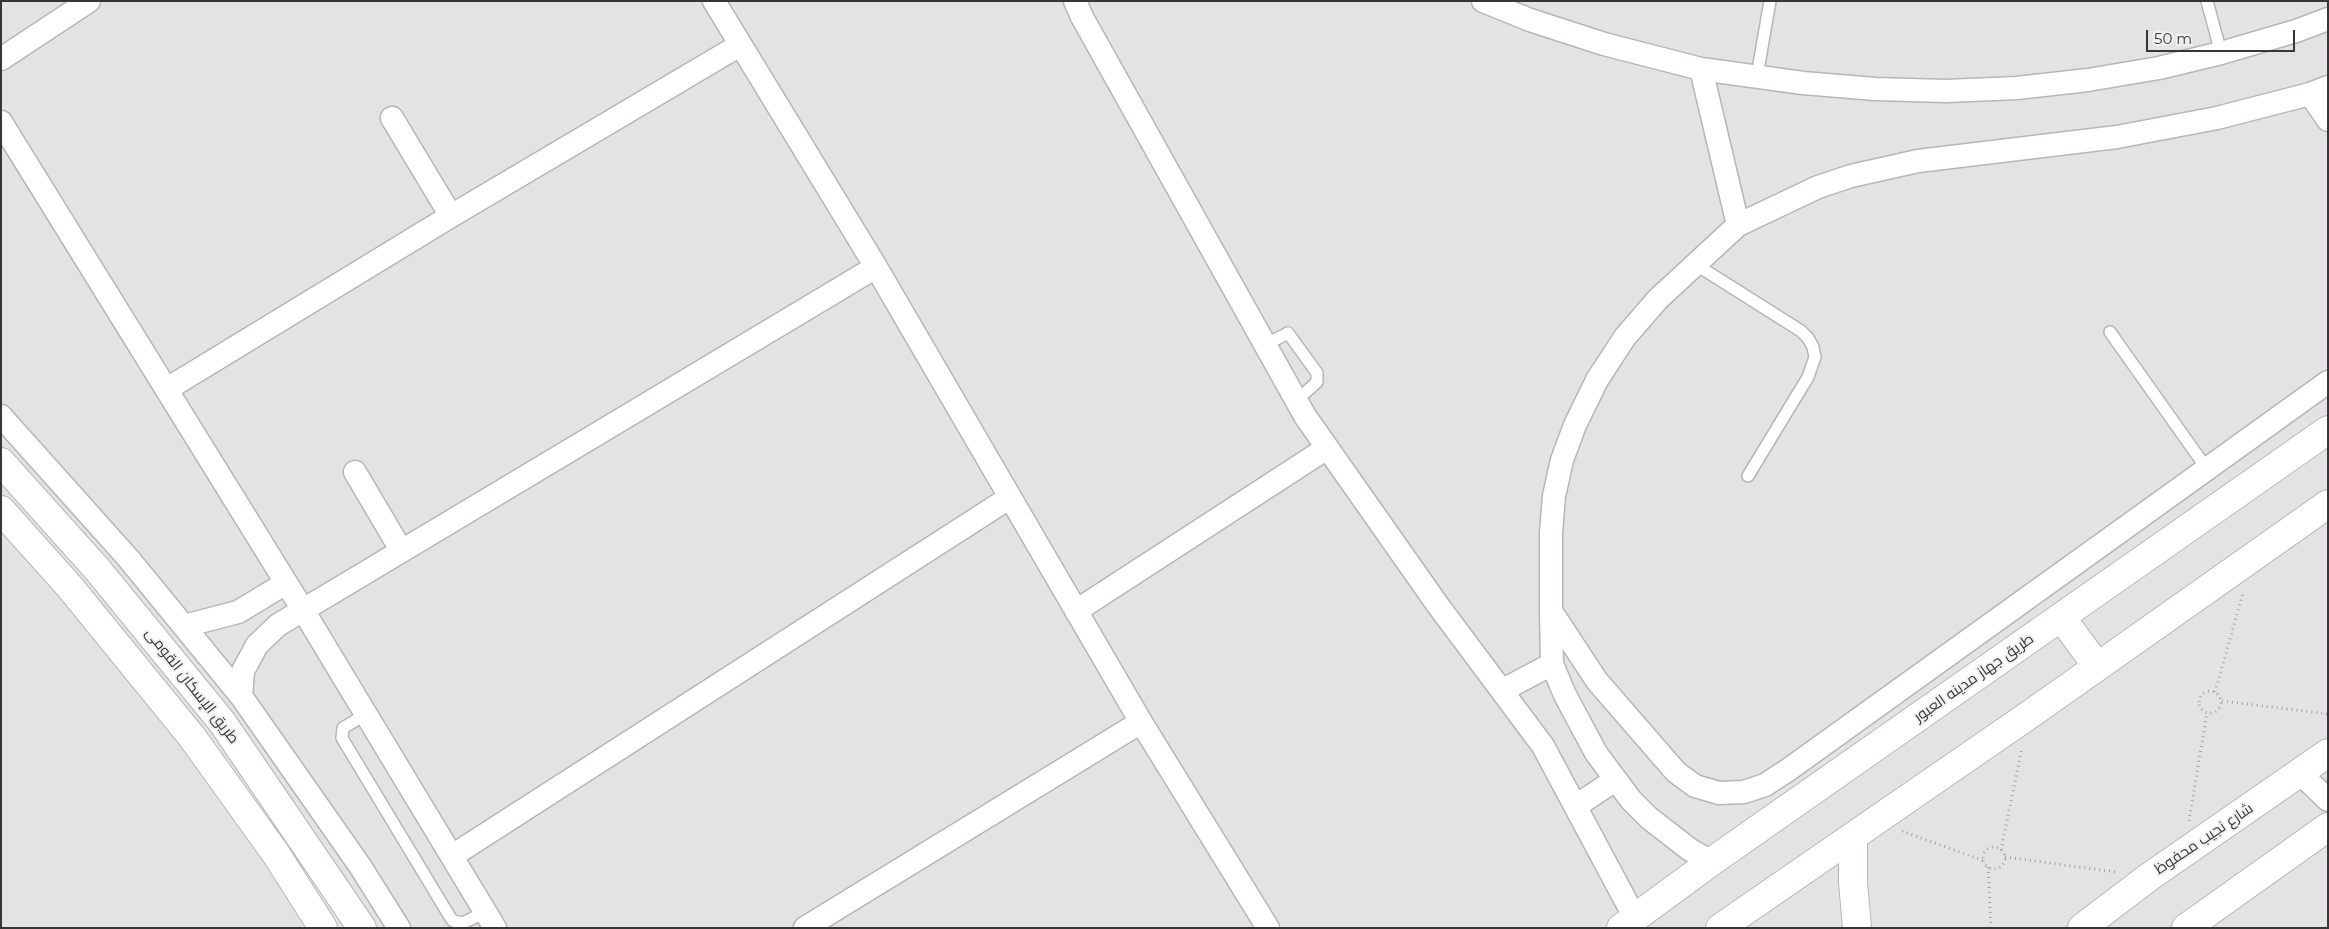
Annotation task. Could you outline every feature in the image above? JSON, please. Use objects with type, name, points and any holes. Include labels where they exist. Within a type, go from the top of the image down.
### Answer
[{"type":"main road","name":"طريق جهاز مدينه العبور","points":[[1628,923],[1711,862],[2328,430]]},
{"type":"main road","name":"طريق الإسكان القومى","points":[[1,462],[97,569],[222,722],[362,928]]},
{"type":"main road","points":[[1720,928],[1853,838],[1874,821],[2029,715],[2328,504]]},
{"type":"main road","points":[[1,510],[75,593],[192,737],[266,840],[323,928]]},
{"type":"main road","points":[[2061,617],[2097,666]]},
{"type":"main road","name":"شارع نجيب محفوظ","points":[[2082,928],[2149,877],[2328,753]]},
{"type":"main road","points":[[2186,928],[2328,827]]},
{"type":"main road","points":[[1853,838],[1853,882],[1857,928]]},
{"type":"street","points":[[1,59],[89,1]]},
{"type":"street","points":[[714,1],[876,267],[1141,722],[1268,928]]},
{"type":"street","points":[[1075,1],[1296,401],[1437,604],[1543,746],[1576,806],[1628,923]]},
{"type":"street","points":[[1483,1],[1530,20],[1604,44],[1701,69],[1804,84],[1874,89],[1946,91],[2017,88],[2106,77],[2159,68],[2221,53],[2296,31],[2328,19]]},
{"type":"street","points":[[166,389],[451,216],[740,46]]},
{"type":"street","points":[[1701,69],[1738,225]]},
{"type":"street","points":[[1711,862],[1668,835],[1631,800],[1615,780],[1580,724],[1552,664],[1551,533],[1554,496],[1562,460],[1575,425],[1597,380],[1625,337],[1658,299],[1738,225],[1818,187],[1851,176],[1918,161],[2117,137],[2217,118],[2319,90],[2328,120]]},
{"type":"street","points":[[392,118],[451,216]]},
{"type":"street","points":[[1,122],[303,610],[490,920]]},
{"type":"street","points":[[241,696],[243,671],[257,645],[278,624],[876,267]]},
{"type":"street","points":[[1551,612],[1596,681],[1676,772],[1695,786],[1719,793],[1744,792],[1765,785],[1788,770],[2328,382]]},
{"type":"street","points":[[1,416],[115,543],[241,696],[360,866],[399,928]]},
{"type":"street","points":[[1076,611],[1327,448]]},
{"type":"street","points":[[355,472],[401,550]]},
{"type":"street","points":[[452,856],[1009,498]]},
{"type":"street","points":[[184,626],[238,612],[286,583]]},
{"type":"street","points":[[1503,690],[1552,664]]},
{"type":"street","points":[[804,928],[1141,722]]},
{"type":"street","points":[[2300,773],[2328,800]]},
{"type":"street","points":[[1576,806],[1615,780]]},
{"type":"lane","points":[[1757,76],[1770,1]]},
{"type":"lane","points":[[2207,1],[2221,53]]},
{"type":"lane","points":[[1695,264],[1801,331],[1813,347],[1815,358],[1811,372],[1748,476]]},
{"type":"lane","points":[[2110,332],[2207,469]]},
{"type":"lane","points":[[1265,345],[1284,334],[1290,334],[1317,373],[1318,382],[1296,401]]},
{"type":"lane","points":[[366,714],[343,728],[342,738],[450,917],[458,923],[490,920]]},
{"type":"path","points":[[2215,692],[2253,557]]},
{"type":"path","points":[[2207,713],[2200,706],[2200,698],[2206,691],[2215,692],[2222,701],[2328,714]]},
{"type":"path","points":[[2207,713],[2219,710],[2222,701]]},
{"type":"path","points":[[2184,853],[2207,713]]},
{"type":"path","points":[[2005,858],[2001,850],[2029,715]]},
{"type":"path","points":[[1874,821],[1984,861],[1988,867],[1991,928]]},
{"type":"path","points":[[1984,861],[1984,856],[1988,849],[1997,848],[2001,850]]},
{"type":"path","points":[[1988,867],[2000,868],[2005,858]]},
{"type":"path","points":[[2005,858],[2149,877]]}]
